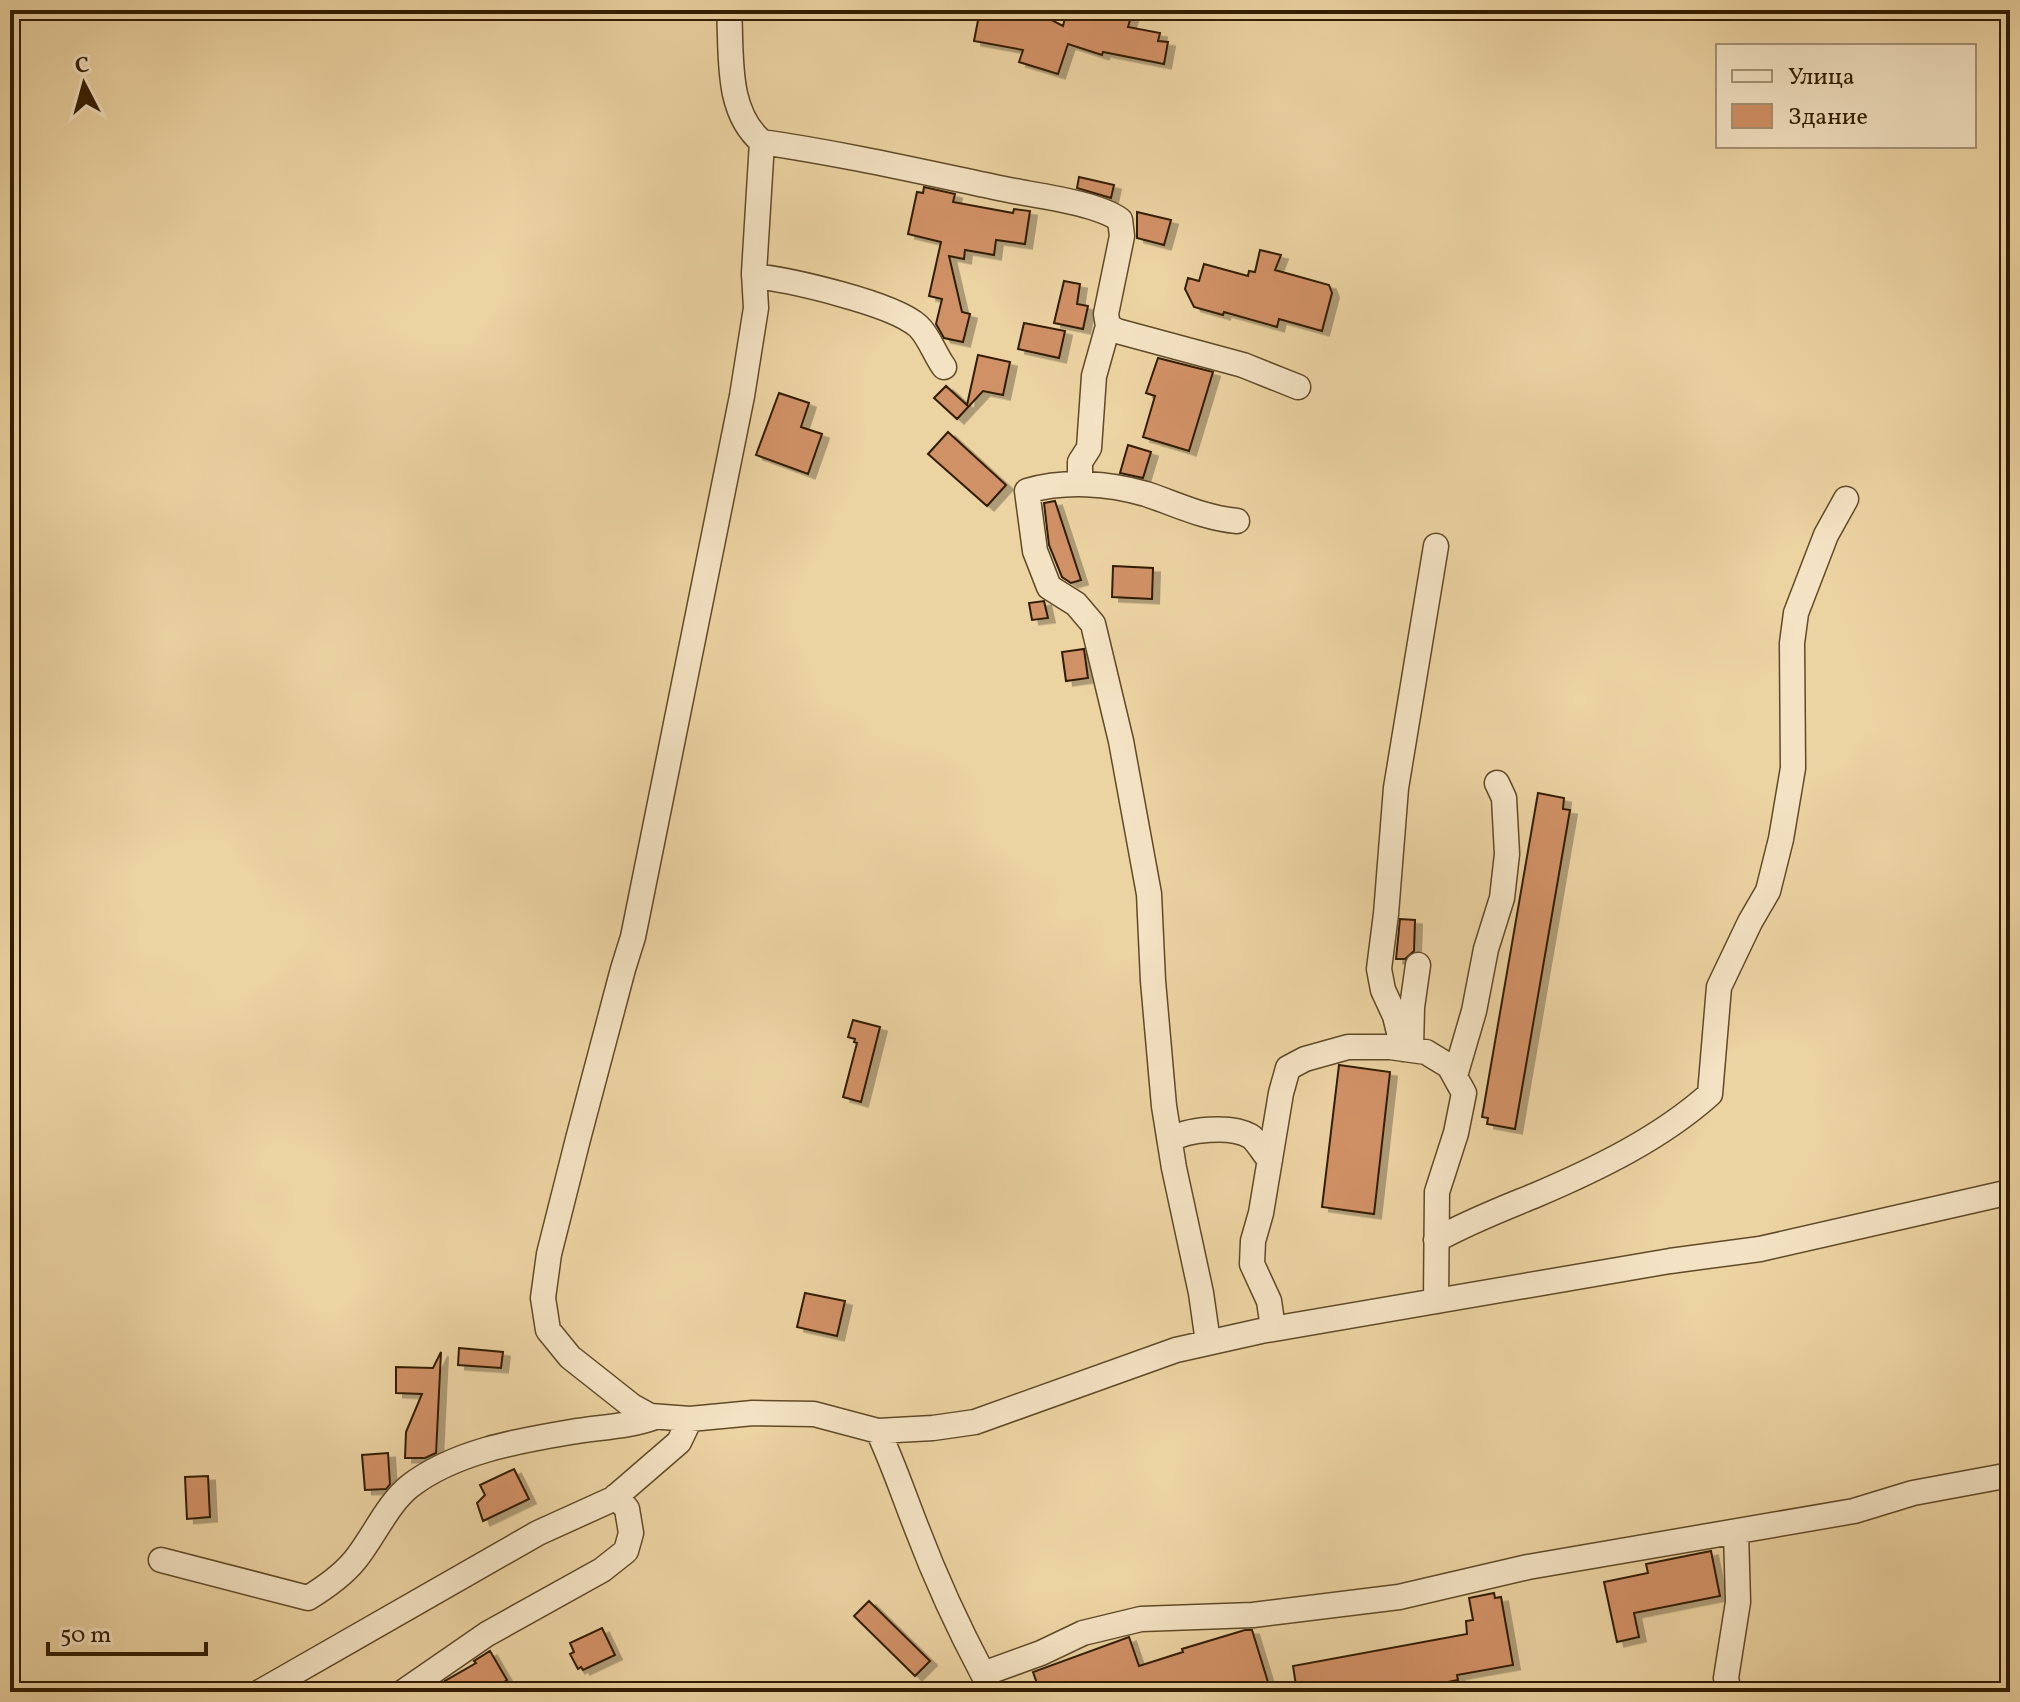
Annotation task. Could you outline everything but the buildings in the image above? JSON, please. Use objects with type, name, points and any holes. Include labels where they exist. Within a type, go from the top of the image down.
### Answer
[{"type":"street","points":[[729,10],[735,101],[744,121],[762,142],[809,148],[1110,213],[1120,220],[1122,236],[1106,314],[1108,326],[1094,376],[1089,448],[1080,462],[1080,484]]},
{"type":"street","points":[[655,1417],[632,1406],[570,1357],[548,1330],[543,1298],[549,1254],[647,875],[729,474],[756,308],[754,276],[762,142]]},
{"type":"street","points":[[754,276],[854,298],[900,313],[920,328],[944,367]]},
{"type":"street","points":[[1108,326],[1243,365],[1298,387]]},
{"type":"street","points":[[1208,1342],[1170,1140],[1153,981],[1149,894],[1114,711],[1093,624],[1076,604],[1049,587],[1035,551],[1027,491],[1080,484],[1143,494],[1219,519],[1237,521]]},
{"type":"street","points":[[1436,1240],[1464,1224],[1608,1161],[1688,1114],[1710,1094],[1719,987],[1768,891],[1781,839],[1793,768],[1792,643],[1796,613],[1826,535],[1846,499]]},
{"type":"street","points":[[1407,1049],[1383,990],[1379,969],[1396,788],[1436,546]]},
{"type":"street","points":[[1455,1076],[1474,1011],[1486,949],[1502,898],[1507,854],[1504,798],[1497,783]]},
{"type":"street","points":[[1407,1049],[1418,965]]},
{"type":"street","points":[[1273,1328],[1269,1301],[1252,1264],[1253,1241],[1281,1093],[1288,1068],[1305,1059],[1348,1047],[1426,1052],[1449,1066],[1464,1093],[1456,1133],[1437,1192],[1436,1301]]},
{"type":"street","points":[[1170,1140],[1181,1132],[1236,1131],[1253,1137],[1270,1160]]},
{"type":"street","points":[[161,1560],[308,1598],[332,1584],[355,1561],[408,1487],[451,1463],[505,1445],[636,1423],[655,1417],[690,1419],[753,1413],[814,1414],[878,1431],[975,1422],[1139,1362],[1208,1342],[1273,1328],[1760,1249],[2010,1192]]},
{"type":"street","points":[[260,1692],[538,1533],[616,1496],[679,1442],[690,1419]]},
{"type":"street","points":[[878,1431],[896,1468],[916,1527],[953,1616],[987,1683],[1083,1633],[1141,1619],[1253,1615],[1399,1597],[1528,1567],[1854,1511],[1913,1493],[2010,1475]]},
{"type":"street","points":[[403,1692],[487,1634],[602,1570],[626,1551],[631,1533],[627,1509],[616,1496]]},
{"type":"street","points":[[1729,1692],[1726,1678],[1738,1602],[1736,1532]]}]
